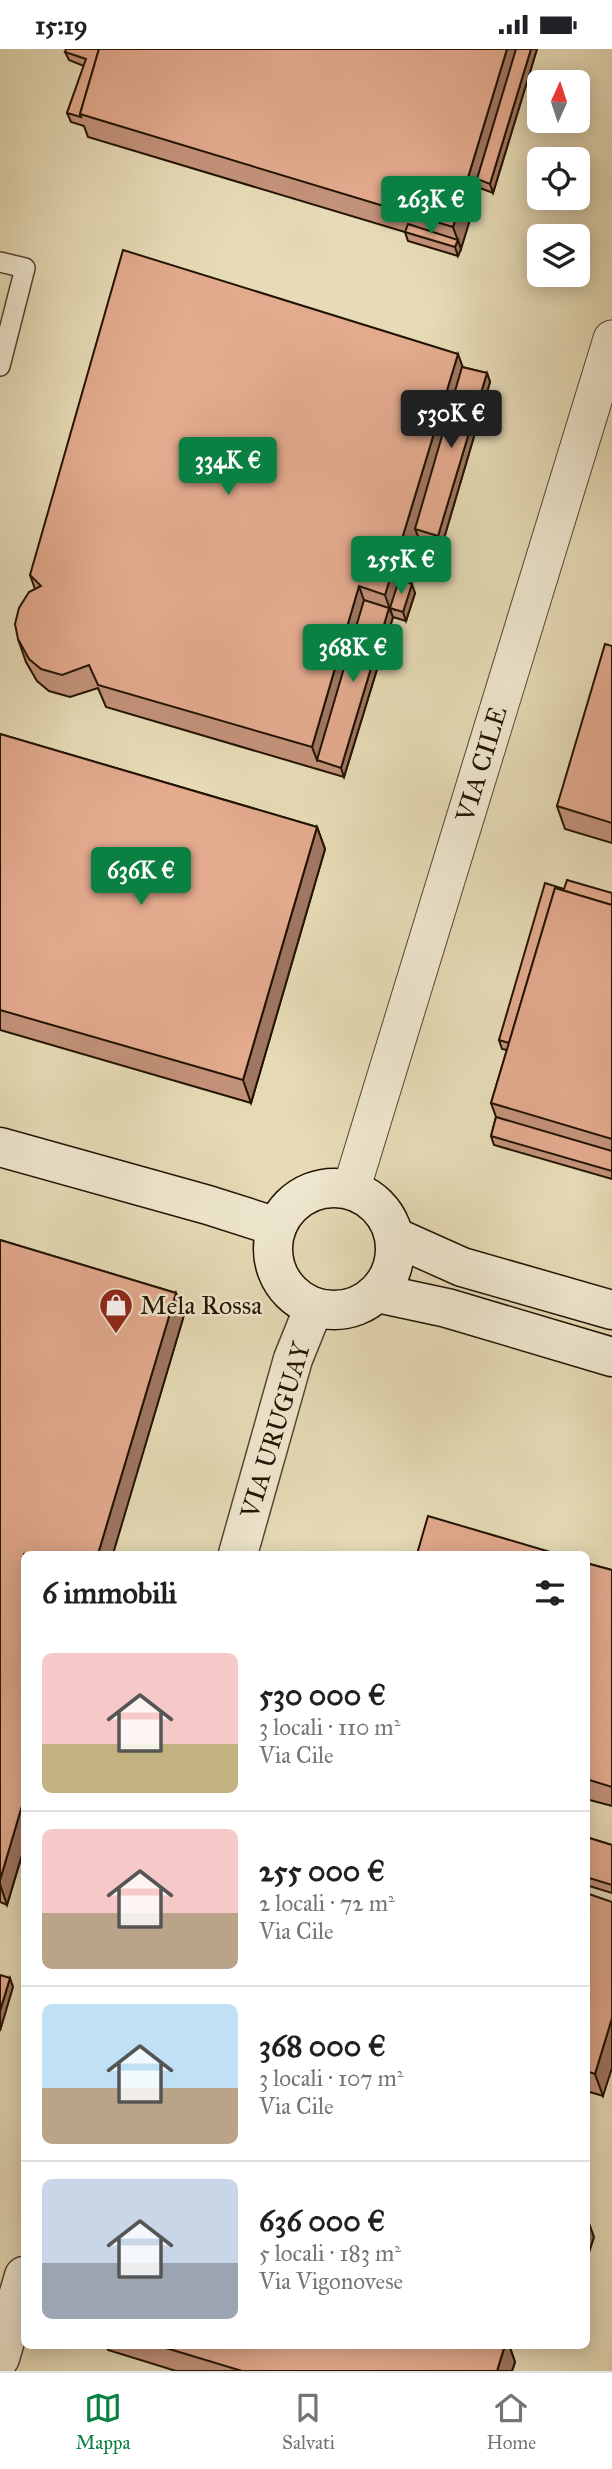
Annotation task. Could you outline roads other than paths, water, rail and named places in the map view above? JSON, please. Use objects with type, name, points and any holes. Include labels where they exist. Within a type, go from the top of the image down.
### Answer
[{"type":"main road","points":[[0,1147],[277,1227]]},
{"type":"main road","points":[[332,1188],[351,1190],[367,1197],[380,1208],[389,1221],[395,1237],[396,1254],[392,1271],[377,1293],[364,1303],[331,1311],[314,1307],[297,1299],[284,1285],[275,1268],[272,1250],[277,1227],[283,1214],[297,1200],[313,1191],[332,1188]]},
{"type":"main road","points":[[395,1237],[462,1267],[612,1310]]},
{"type":"main road","points":[[377,1293],[447,1308],[612,1357]]},
{"type":"main road","name":"VIA URUGUAY","points":[[239,1551],[293,1359],[314,1307]]},
{"type":"main road","points":[[0,2358],[21,2286]]},
{"type":"street","name":"VIA CILE","points":[[351,1190],[612,339]]},
{"type":"lane","points":[[0,262],[25,268],[0,366]]},
{"type":"place","name":"Mela Rossa","points":[[116,1335]]}]
